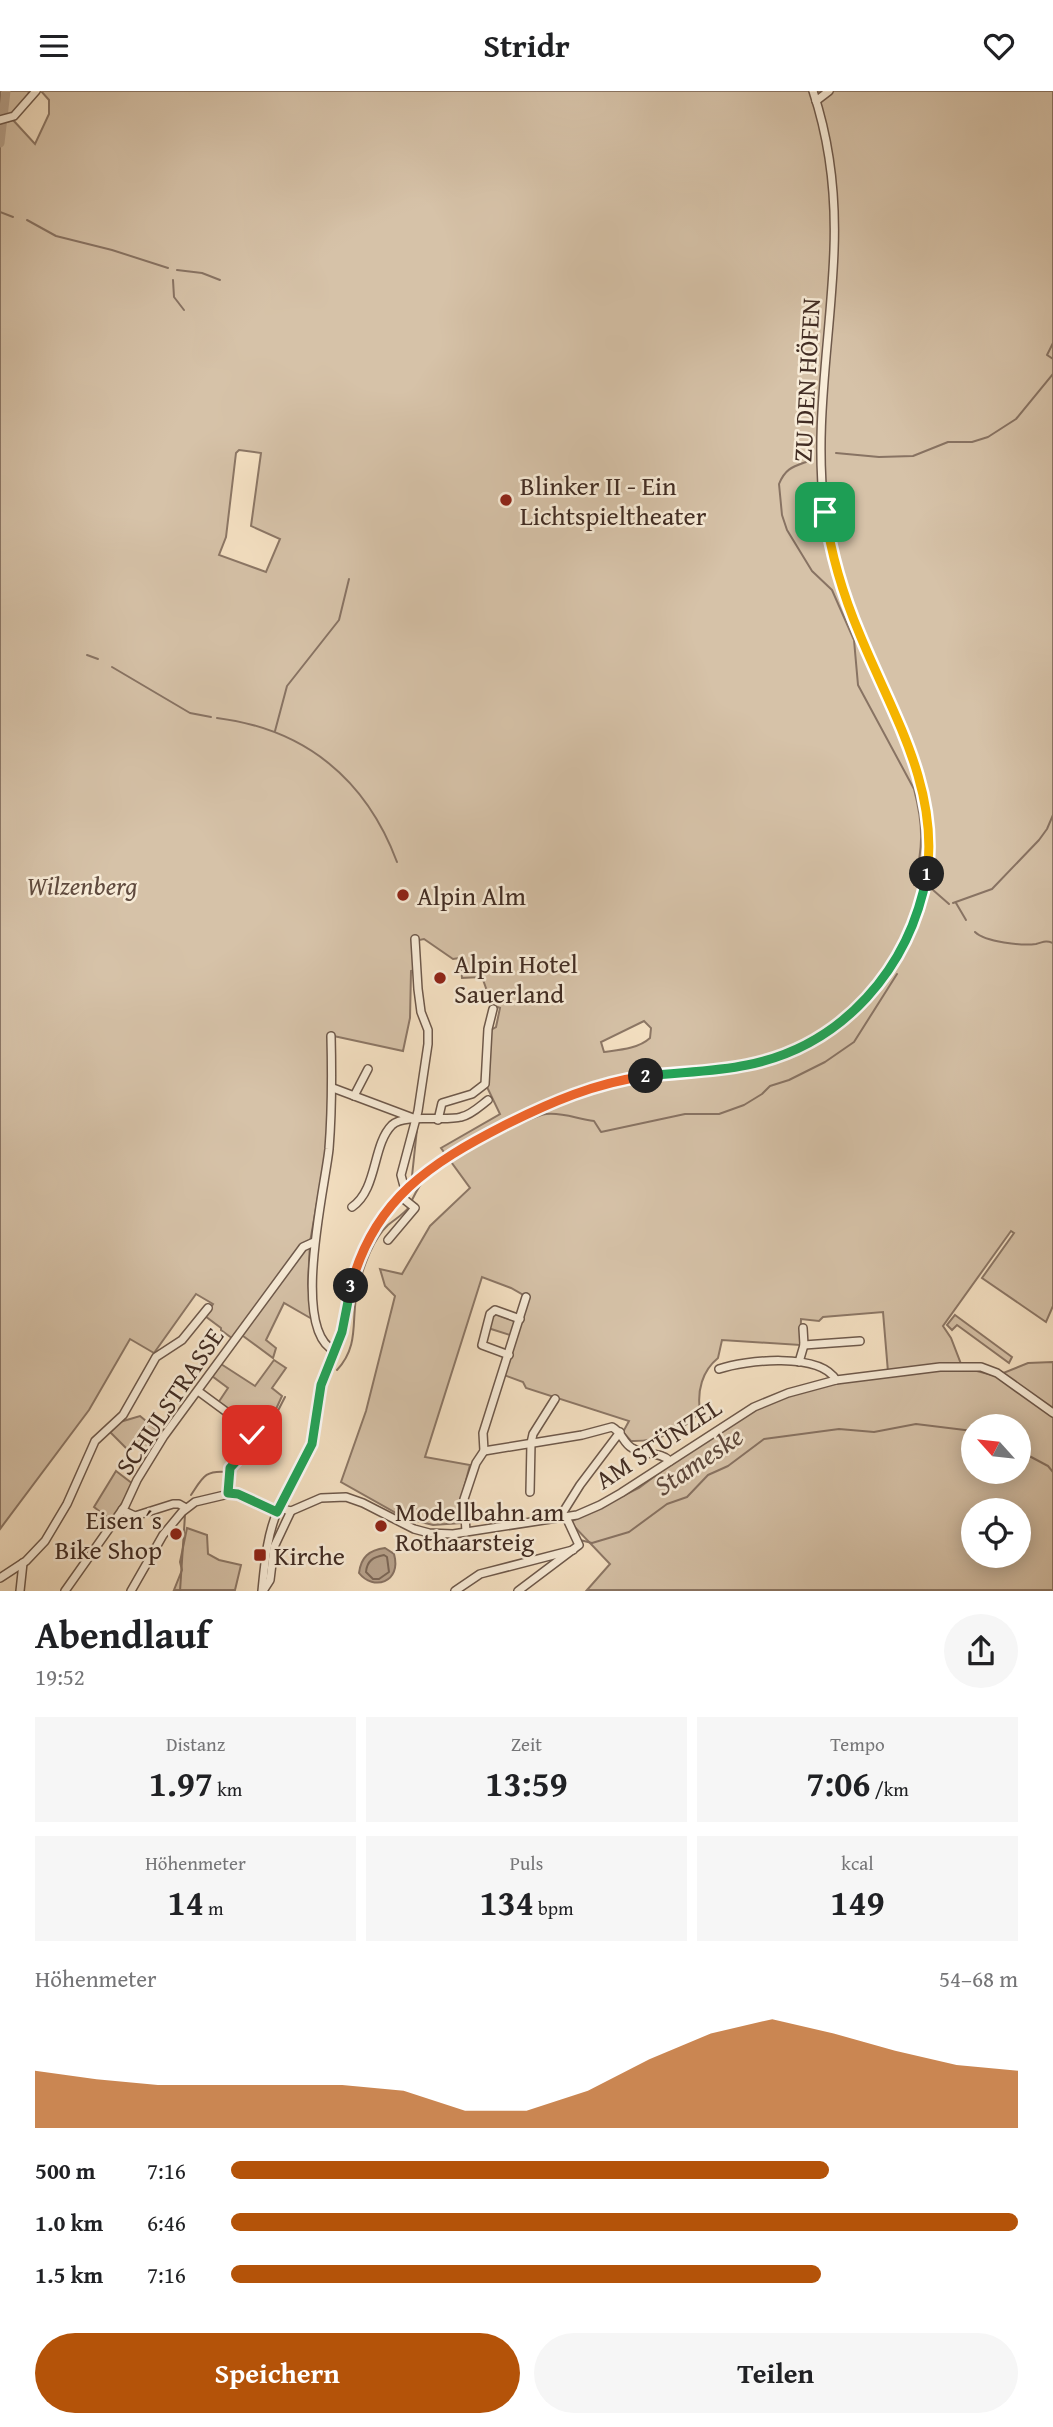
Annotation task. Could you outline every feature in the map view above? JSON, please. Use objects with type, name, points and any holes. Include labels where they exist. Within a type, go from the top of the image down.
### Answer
[{"type":"street","name":"ZU DEN HÖFEN","points":[[263,1591],[267,1541],[278,1510],[312,1444],[321,1385],[342,1332],[359,1261],[378,1224],[403,1193],[433,1166],[462,1147],[570,1094],[621,1080],[749,1065],[804,1045],[844,1020],[872,993],[900,954],[915,921],[928,869],[929,833],[925,799],[910,748],[845,596],[831,545],[822,494],[822,403],[835,231],[834,193],[829,158],[813,91]]},
{"type":"street","points":[[816,101],[829,91]]},
{"type":"street","points":[[3,120],[14,116],[36,92]]},
{"type":"street","points":[[388,1240],[415,1208],[403,1193],[401,1175],[416,1119],[427,1058],[428,1034],[420,1005],[415,939]]},
{"type":"street","points":[[438,1120],[442,1103],[472,1094],[485,1084],[487,1033],[493,1010]]},
{"type":"street","points":[[331,1036],[333,1088],[326,1173],[314,1242],[312,1285],[318,1330],[324,1343],[334,1351]]},
{"type":"street","points":[[354,1096],[368,1069]]},
{"type":"street","points":[[333,1088],[416,1119]]},
{"type":"street","points":[[352,1207],[365,1192],[392,1125],[404,1120],[438,1120],[466,1116],[488,1100]]},
{"type":"street","name":"SCHULSTRASSE","points":[[65,1591],[122,1510],[148,1461],[301,1250],[314,1242]]},
{"type":"street","points":[[466,1532],[464,1499],[476,1463],[484,1451],[483,1433],[526,1297]]},
{"type":"street","points":[[0,1578],[23,1563],[41,1545],[59,1519],[95,1441],[123,1415],[156,1357],[183,1340],[208,1308]]},
{"type":"street","points":[[509,1355],[482,1345],[490,1314],[495,1310],[520,1319]]},
{"type":"street","points":[[799,1362],[804,1345],[803,1328]]},
{"type":"street","points":[[804,1345],[860,1342]]},
{"type":"street","points":[[719,1369],[754,1361],[788,1360],[828,1371],[836,1380]]},
{"type":"street","name":"AM STÜNZEL","points":[[290,1511],[321,1498],[346,1497],[403,1524],[421,1531],[441,1534],[581,1514],[600,1505],[764,1401],[836,1380],[940,1367],[981,1367],[997,1373],[1053,1413]]},
{"type":"street","points":[[198,1391],[236,1419],[253,1437],[251,1445],[229,1471],[228,1493]]},
{"type":"street","points":[[530,1492],[531,1443],[537,1425],[555,1399]]},
{"type":"street","points":[[484,1451],[582,1435],[610,1427],[620,1432],[631,1448],[646,1454],[662,1455],[670,1461]]},
{"type":"street","points":[[517,1591],[579,1545],[563,1517],[580,1485],[620,1432]]},
{"type":"street","points":[[131,1591],[163,1535],[186,1509],[199,1500],[228,1493],[238,1494],[278,1510],[290,1511],[273,1550],[270,1580],[263,1591]]},
{"type":"street","points":[[122,1510],[135,1516],[173,1504],[186,1509]]},
{"type":"street","points":[[455,1591],[480,1574],[574,1550]]},
{"type":"street","points":[[20,1591],[23,1563]]},
{"type":"green space","name":"Wilzenberg","points":[[0,91],[33,93],[3,123],[13,120],[35,144],[49,114],[49,100],[41,91],[1053,91],[1053,1306],[1046,1322],[982,1278],[1014,1233],[1011,1231],[943,1326],[961,1364],[888,1372],[883,1312],[823,1317],[819,1321],[801,1319],[800,1345],[722,1340],[718,1358],[708,1369],[702,1382],[700,1411],[694,1418],[669,1434],[650,1440],[631,1441],[623,1432],[629,1421],[526,1388],[523,1382],[501,1374],[513,1336],[488,1328],[493,1313],[517,1322],[525,1296],[482,1277],[425,1457],[470,1465],[460,1503],[461,1523],[433,1525],[405,1518],[341,1482],[366,1411],[395,1296],[385,1286],[380,1269],[402,1274],[430,1226],[470,1188],[441,1148],[500,1114],[487,1087],[489,1031],[496,1027],[500,1008],[492,1005],[482,977],[462,978],[460,958],[453,959],[424,939],[414,941],[415,970],[411,971],[410,1018],[403,1051],[329,1035],[330,1088],[325,1157],[310,1242],[308,1284],[312,1319],[284,1303],[266,1340],[276,1348],[273,1358],[239,1333],[233,1339],[221,1330],[205,1316],[213,1304],[196,1294],[154,1353],[130,1339],[89,1410],[0,1529]],"holes":[[[239,450],[261,453],[251,526],[280,539],[266,572],[219,555],[226,537],[236,453]],[[644,1021],[651,1028],[650,1038],[645,1042],[622,1050],[604,1052],[601,1042]]]},
{"type":"green space","points":[[955,1315],[1012,1357],[1009,1363],[957,1325],[952,1330],[947,1325]]},
{"type":"green space","points":[[274,1360],[286,1368],[272,1388],[282,1396],[271,1420],[262,1417],[257,1428],[249,1429],[218,1403],[228,1388],[212,1376],[221,1364],[255,1386]]},
{"type":"green space","points":[[1053,1362],[1053,1590],[587,1590],[610,1564],[570,1522],[639,1488],[710,1435],[766,1402],[836,1382],[941,1369],[969,1369],[996,1376],[1028,1363]]},
{"type":"green space","points":[[140,1416],[163,1435],[150,1455],[135,1444],[129,1451],[110,1432],[120,1422]]},
{"type":"green space","points":[[116,1471],[133,1484],[112,1521],[94,1507]]},
{"type":"green space","points":[[187,1528],[207,1535],[208,1554],[219,1560],[241,1565],[235,1590],[174,1590],[182,1570],[180,1562]]},
{"type":"water","points":[[385,1548],[394,1554],[394,1572],[390,1578],[378,1583],[365,1579],[359,1573],[364,1559],[370,1553]]},
{"type":"waterway","points":[[0,143],[6,91]]},
{"type":"waterway","points":[[0,212],[13,217]]},
{"type":"waterway","points":[[27,220],[56,236],[168,268]]},
{"type":"waterway","points":[[177,270],[202,273],[220,280]]},
{"type":"waterway","points":[[173,280],[174,297],[184,310]]},
{"type":"waterway","points":[[1053,343],[1047,355],[1053,359]]},
{"type":"waterway","points":[[836,453],[879,457],[913,456],[948,442],[972,442],[988,437],[1016,419],[1053,374]]},
{"type":"waterway","points":[[806,462],[790,469],[779,484],[782,515],[787,530],[812,571],[832,590],[854,640],[858,685],[914,789],[921,837],[914,885]]},
{"type":"waterway","points":[[275,731],[287,686],[339,620],[349,579]]},
{"type":"waterway","points":[[87,655],[98,659]]},
{"type":"waterway","points":[[112,667],[190,713],[211,717]]},
{"type":"waterway","points":[[217,718],[278,733],[328,763],[350,783],[368,806],[384,832],[397,862]]},
{"type":"waterway","points":[[953,903],[992,889],[1039,840],[1053,815]]},
{"type":"waterway","points":[[933,890],[949,904]]},
{"type":"waterway","points":[[956,903],[966,920]]},
{"type":"waterway","points":[[975,932],[1004,943],[1053,943]]},
{"type":"waterway","points":[[411,1202],[421,1184],[433,1172],[503,1132],[546,1114],[594,1121],[601,1132],[685,1114],[719,1114],[744,1105],[770,1086],[825,1062],[854,1042],[897,974]]},
{"type":"waterway","points":[[412,1176],[417,1129]]},
{"type":"waterway","points":[[337,1370],[350,1350],[356,1295],[370,1252],[388,1225],[409,1207]]},
{"type":"waterway","points":[[233,1471],[264,1438],[285,1397]]},
{"type":"waterway","name":"Stameske","points":[[580,1540],[592,1543],[629,1532],[667,1504],[687,1497],[708,1475],[728,1466],[764,1439],[839,1429],[874,1432],[916,1424],[961,1430]]},
{"type":"waterway","name":"Stameske","points":[[1031,1457],[1048,1466],[1053,1472]]},
{"type":"waterway","points":[[191,1495],[205,1476],[214,1472],[227,1472]]},
{"type":"waterway","points":[[180,1591],[185,1515]]},
{"type":"place","name":"Blinker II - Ein Lichtspieltheater","points":[[506,500]]},
{"type":"place","name":"Alpin Alm","points":[[403,895]]},
{"type":"place","name":"Alpin Hotel Sauerland","points":[[440,978]]},
{"type":"place","name":"Modellbahn am Rothaarsteig","points":[[381,1526]]},
{"type":"place","name":"Eisen´s Bike Shop","points":[[176,1534]]},
{"type":"place","name":"Kirche","points":[[260,1555]]},
{"type":"route","points":[[252,1435],[252,1444],[230,1468],[228,1493],[238,1494],[277,1512],[312,1444],[321,1385],[342,1332],[354,1278],[363,1252],[391,1206],[414,1181],[433,1166],[462,1147],[544,1105],[593,1086],[654,1075],[714,1071],[749,1065],[782,1055],[804,1045],[844,1020],[872,993],[900,954],[918,913],[927,874],[929,833],[925,799],[910,748],[845,596],[833,556],[825,512]]}]
